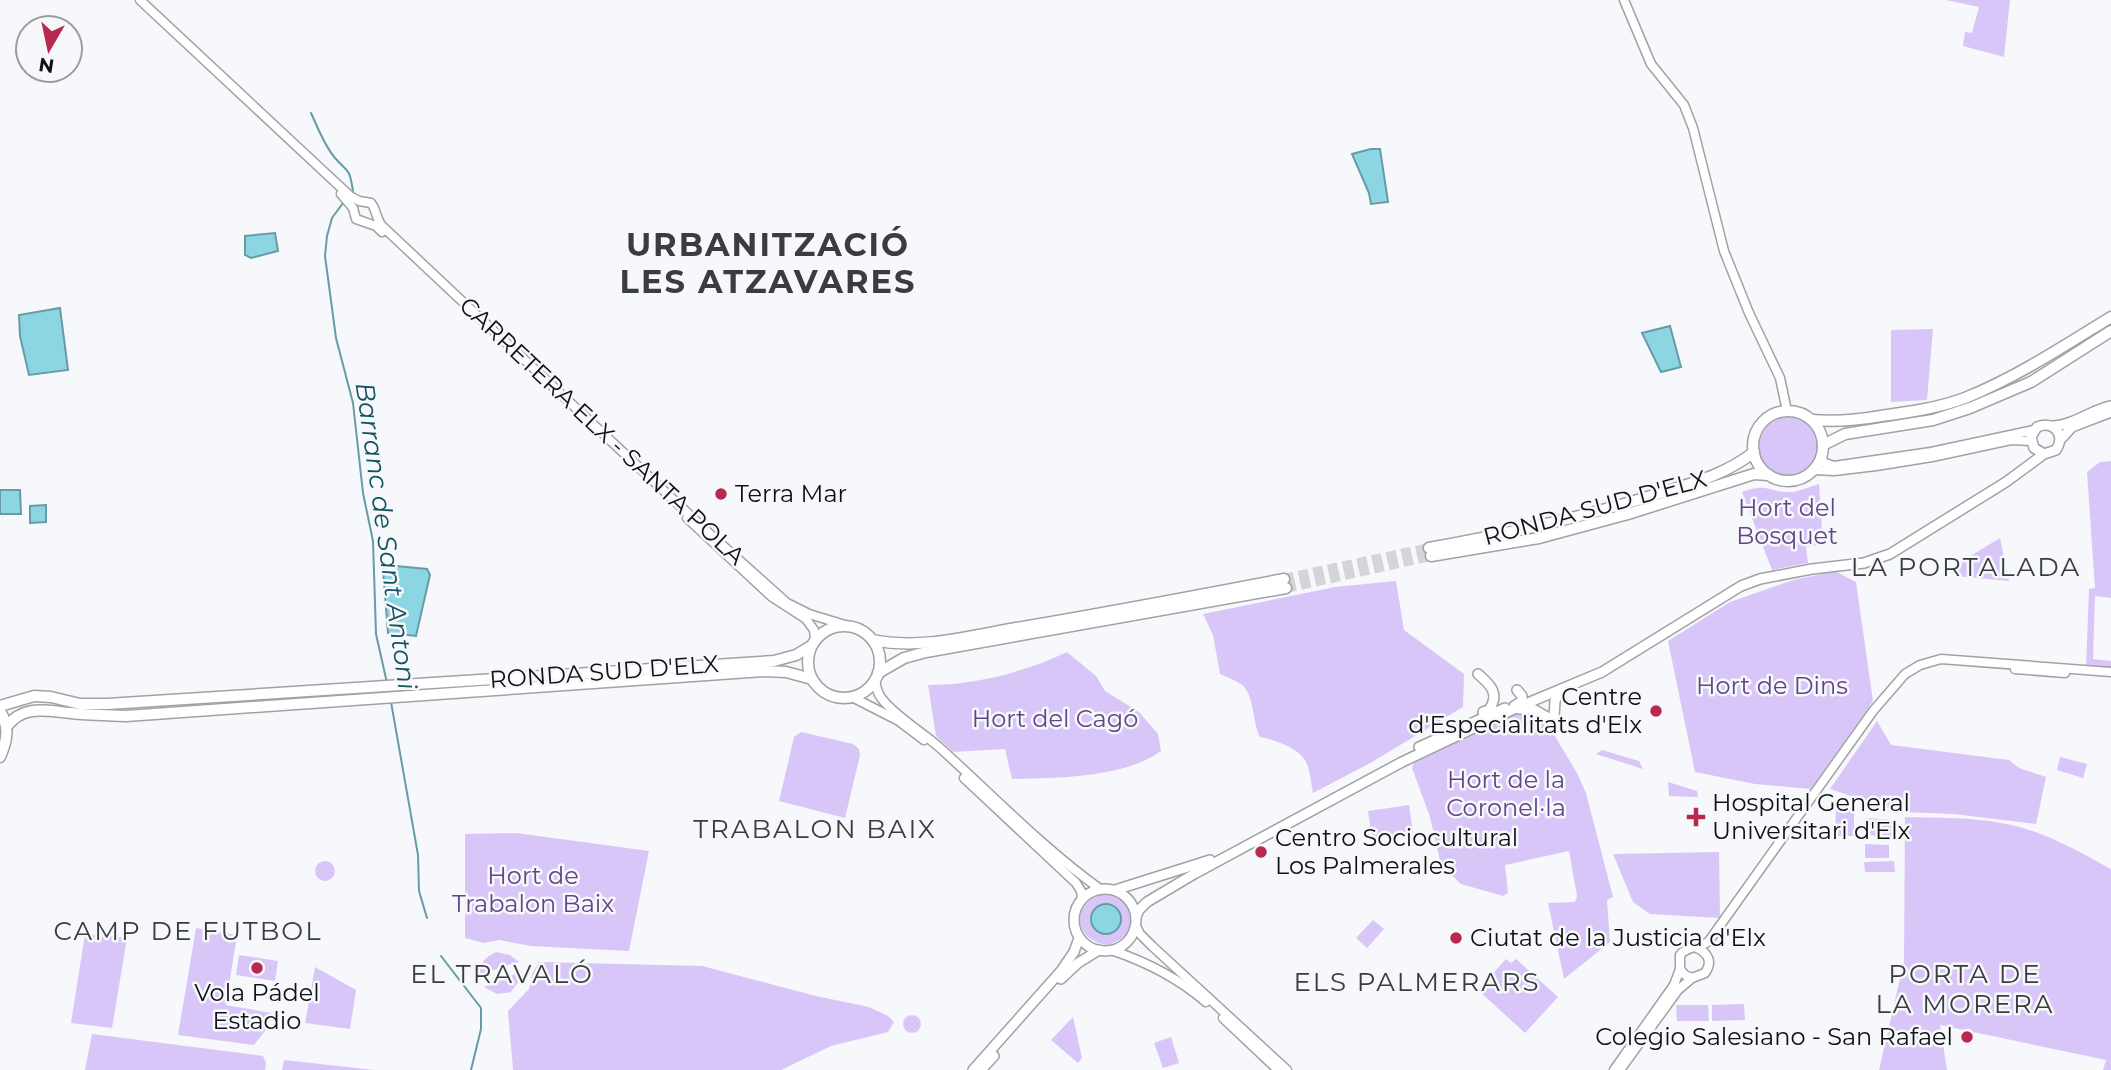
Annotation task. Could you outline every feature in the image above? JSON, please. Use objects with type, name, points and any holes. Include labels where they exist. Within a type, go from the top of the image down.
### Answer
[{"type":"highway","points":[[1812,420],[1820,432],[1823,446],[1821,458],[1814,470],[1806,476],[1787,481],[1769,475],[1759,465],[1754,452],[1755,437],[1761,424],[1773,415],[1787,411],[1812,420],[1833,422],[1926,410],[1965,398],[2020,372],[2111,317]]},
{"type":"highway","points":[[1823,446],[1845,434],[1933,420],[1970,408],[2031,382],[2111,331]]},
{"type":"highway","name":"RONDA SUD D'ELX","points":[[1754,452],[1737,466],[1717,475],[1624,505],[1538,528],[1430,552],[1539,538],[1629,514],[1754,474],[1769,475]]},
{"type":"highway","points":[[1285,583],[926,652],[904,658],[877,676],[869,687],[852,697],[827,694],[812,679],[808,657],[813,643],[829,629],[845,625],[857,628],[873,640],[893,645],[921,644],[1285,583]]},
{"type":"highway","points":[[873,640],[880,662],[877,676]]},
{"type":"highway","name":"RONDA SUD D'ELX","points":[[0,709],[34,696],[80,704],[107,704],[774,661],[796,655],[813,643]]},
{"type":"highway","name":"RONDA SUD D'ELX","points":[[6,726],[15,715],[39,709],[126,716],[765,671],[786,672],[812,679]]},
{"type":"highway","points":[[0,709],[7,737],[0,757]]},
{"type":"main road","points":[[138,0],[350,196],[356,204],[356,219],[367,222],[374,215],[375,208],[371,203],[356,204]]},
{"type":"main road","points":[[1624,0],[1651,64],[1684,106],[1693,128],[1724,251],[1749,313],[1780,378],[1787,411]]},
{"type":"main road","name":"CARRETERA ELX - SANTA POLA","points":[[374,215],[711,535],[788,603],[809,614],[845,625]]},
{"type":"main road","name":"CARRETERA ELX - SANTA POLA","points":[[367,222],[385,234],[762,588],[787,609],[806,619],[814,630],[813,643]]},
{"type":"main road","points":[[1821,458],[1825,463],[1834,466],[1931,452],[2034,430],[2045,424],[2053,426],[2067,423],[2089,412],[2111,406]]},
{"type":"main road","points":[[1111,950],[1127,942],[1139,910],[1147,902],[1368,774],[1460,727],[1605,663],[1739,583],[1774,572],[1871,561],[1899,550],[2006,482],[2044,454],[2056,450],[2060,439],[2072,427],[2111,412]]},
{"type":"main road","points":[[2053,426],[2060,439]]},
{"type":"main road","points":[[1278,1070],[1204,999],[1184,985],[1137,959],[1111,950],[1092,948],[1079,937],[1074,915],[1082,899],[1090,892],[1100,889],[1115,890],[1226,855],[1402,762],[1602,671],[1741,586],[1878,554],[1901,544],[2010,474],[2030,458],[2034,430]]},
{"type":"main road","points":[[1814,470],[1834,471],[1876,466],[2011,440],[2033,445],[2044,454]]},
{"type":"main road","points":[[1614,1070],[1674,985],[1683,952],[1706,944],[1717,931],[1884,697],[1913,669],[1941,659],[2111,674]]},
{"type":"main road","points":[[1539,701],[1539,695],[1596,671],[1605,663]]},
{"type":"main road","points":[[1620,1070],[1678,990],[1692,978],[1705,973],[1714,942],[1881,708],[1897,688],[1915,673],[1946,664],[2111,674]]},
{"type":"main road","points":[[1460,727],[1471,718],[1489,710],[1493,703],[1494,689],[1478,674]]},
{"type":"main road","points":[[877,676],[876,690],[892,710],[914,725],[1025,827],[1100,889]]},
{"type":"main road","points":[[1514,710],[1533,709],[1551,717],[1561,689]]},
{"type":"main road","points":[[1490,721],[1491,717],[1519,704],[1522,696],[1517,690]]},
{"type":"main road","points":[[852,697],[899,721],[926,743],[1076,883],[1082,899]]},
{"type":"main road","points":[[1115,890],[1130,900],[1140,934],[1287,1070]]},
{"type":"main road","points":[[973,1070],[1061,971],[1074,952],[1079,937]]},
{"type":"main road","points":[[1697,948],[1708,957]]},
{"type":"main road","points":[[981,1070],[1059,981],[1078,963],[1099,950]]},
{"type":"main road","points":[[1680,969],[1692,978]]},
{"type":"green space","points":[[1946,0],[2010,0],[2004,57],[1963,46],[1965,32],[1972,33],[1979,7]]},
{"type":"green space","points":[[1933,329],[1927,400],[1891,402],[1891,330]]},
{"type":"green space","points":[[1783,417],[1795,417],[1814,430],[1819,447],[1817,459],[1806,472],[1795,477],[1783,477],[1764,464],[1759,453],[1759,441],[1772,422]]},
{"type":"green space","points":[[2111,461],[2111,598],[2095,596],[2093,659],[2111,661],[2111,670],[2086,668],[2089,589],[2095,588],[2087,472],[2100,462]]},
{"type":"green space","name":"Hort del Bosquet","points":[[1819,484],[1823,544],[1806,547],[1808,563],[1772,570],[1742,492],[1763,488],[1792,492]]},
{"type":"green space","points":[[2000,538],[2009,581],[1956,576],[1953,568],[1957,564]]},
{"type":"green space","name":"Hort de Dins","points":[[1835,571],[1856,582],[1873,701],[1811,789],[1755,784],[1695,772],[1668,641],[1730,602],[1790,581]]},
{"type":"green space","points":[[1396,581],[1404,630],[1464,674],[1463,707],[1372,762],[1313,793],[1305,760],[1290,747],[1260,737],[1246,689],[1220,674],[1213,635],[1203,614],[1335,587]]},
{"type":"green space","name":"Hort del Cagó","points":[[1067,652],[1096,676],[1105,691],[1139,712],[1158,734],[1161,751],[1128,767],[1089,775],[1012,779],[1005,749],[953,752],[936,736],[928,685],[964,683],[999,676],[1034,666]]},
{"type":"green space","name":"Hort de la Coronel·la","points":[[1531,712],[1540,716],[1549,726],[1586,793],[1613,897],[1607,900],[1610,942],[1564,979],[1548,903],[1575,902],[1577,896],[1569,851],[1505,865],[1508,893],[1503,896],[1461,884],[1441,865],[1430,817],[1412,768],[1414,762],[1515,713]]},
{"type":"green space","points":[[1877,721],[1891,745],[2009,760],[2019,768],[2046,777],[2036,824],[1954,814],[1900,812],[1830,789]]},
{"type":"green space","points":[[801,732],[853,744],[859,749],[860,755],[845,818],[779,801],[794,737]]},
{"type":"green space","points":[[1602,750],[1639,761],[1643,769],[1596,754]]},
{"type":"green space","points":[[2060,757],[2087,764],[2083,778],[2057,770]]},
{"type":"green space","points":[[1668,782],[1697,791],[1698,797],[1669,796]]},
{"type":"green space","points":[[1409,805],[1413,833],[1372,839],[1368,811]]},
{"type":"green space","points":[[1836,805],[1854,805],[1854,836],[1835,836]]},
{"type":"green space","points":[[1905,817],[2009,824],[2057,841],[2111,869],[2111,1070],[2103,1070],[2106,1060],[1940,1025],[1947,1070],[1879,1070],[1904,961]]},
{"type":"green space","points":[[1866,818],[1895,820],[1894,837],[1865,835]]},
{"type":"green space","name":"Hort de Trabalon Baix","points":[[516,833],[649,851],[629,951],[531,946],[499,940],[484,943],[465,938],[465,834]]},
{"type":"green space","points":[[1865,844],[1889,845],[1889,858],[1865,858]]},
{"type":"green space","points":[[1719,852],[1720,918],[1650,914],[1633,902],[1613,854]]},
{"type":"green space","points":[[325,861],[332,864],[335,871],[332,878],[325,881],[318,878],[315,871],[318,864]]},
{"type":"green space","points":[[1894,861],[1895,872],[1865,872],[1864,862]]},
{"type":"green space","points":[[1101,894],[1113,896],[1129,908],[1130,926],[1118,941],[1106,945],[1095,942],[1082,929],[1081,914],[1091,899]],"holes":[[[1108,904],[1119,912],[1114,932],[1100,933]]]},
{"type":"green space","points":[[1373,920],[1384,929],[1367,948],[1356,938]]},
{"type":"green space","points":[[196,928],[237,935],[226,1005],[271,1013],[268,1027],[254,1045],[178,1035]]},
{"type":"green space","points":[[85,934],[127,938],[112,1028],[71,1023]]},
{"type":"green space","points":[[496,952],[510,955],[519,962],[479,977],[483,962]]},
{"type":"green space","name":"Vola Pádel Estadio","points":[[239,955],[278,961],[275,981],[236,975]]},
{"type":"green space","points":[[1506,959],[1511,963],[1516,959],[1558,997],[1525,1033],[1478,990]]},
{"type":"green space","points":[[539,962],[702,966],[869,1007],[894,1022],[888,1032],[831,1046],[781,1070],[513,1070],[508,1011],[529,989],[532,974]]},
{"type":"green space","points":[[315,967],[356,990],[350,1029],[305,1023]]},
{"type":"green space","points":[[522,971],[520,980],[511,992],[497,994],[484,987]]},
{"type":"green space","points":[[1744,1004],[1745,1020],[1712,1021],[1712,1005]]},
{"type":"green space","points":[[1676,1005],[1708,1005],[1709,1021],[1677,1021]]},
{"type":"green space","points":[[912,1015],[918,1018],[921,1024],[918,1030],[912,1033],[906,1030],[903,1024],[906,1018]]},
{"type":"green space","points":[[1073,1017],[1082,1058],[1078,1063],[1051,1040]]},
{"type":"green space","points":[[92,1034],[263,1056],[265,1070],[85,1070]]},
{"type":"green space","points":[[1171,1037],[1179,1063],[1163,1068],[1154,1043]]},
{"type":"green space","points":[[284,1060],[374,1070],[282,1070]]},
{"type":"water","points":[[1380,149],[1388,202],[1371,204],[1352,154]]},
{"type":"water","points":[[275,233],[278,251],[251,258],[245,255],[245,236]]},
{"type":"water","points":[[60,308],[68,370],[29,375],[20,336],[19,315]]},
{"type":"water","points":[[1670,326],[1681,367],[1661,372],[1642,333]]},
{"type":"water","points":[[0,490],[20,490],[21,514],[0,514]]},
{"type":"water","points":[[46,505],[46,522],[30,523],[30,506]]},
{"type":"water","points":[[385,565],[427,569],[430,575],[416,636],[388,633],[383,570]]},
{"type":"water","points":[[1106,904],[1117,908],[1121,919],[1117,930],[1106,934],[1095,930],[1091,919],[1095,908]]},
{"type":"waterway","points":[[311,113],[328,148],[349,174],[353,191]]},
{"type":"waterway","name":"Barranc de Sant Antoni","points":[[343,203],[332,218],[325,256],[336,338],[353,403],[363,493],[373,541],[376,634],[387,683]]},
{"type":"waterway","name":"Barranc de Sant Antoni","points":[[391,702],[418,855],[419,891],[427,918]]},
{"type":"waterway","name":"Barranc de Sant Antoni","points":[[441,956],[481,1008],[481,1029],[471,1070]]},
{"type":"tunnel","points":[[1284,579],[1429,548]]},
{"type":"tunnel","points":[[1286,588],[1431,556]]},
{"type":"place","name":"Terra Mar","points":[[721,494]]},
{"type":"place","name":"Centre d'Especialitats d'Elx","points":[[1656,711]]},
{"type":"place","name":"Hospital General Universitari d'Elx","points":[[1696,817]]},
{"type":"place","name":"Centro Sociocultural Los Palmerales","points":[[1261,852]]},
{"type":"place","name":"Ciutat de la Justicia d'Elx","points":[[1456,938]]},
{"type":"place","name":"Vola Pádel Estadio","points":[[257,968]]},
{"type":"place","name":"Colegio Salesiano - San Rafael","points":[[1967,1037]]},
{"type":"district","name":"URBANITZACIÓ LES ATZAVARES","points":[[768,264]]},
{"type":"district","name":"LA PORTALADA","points":[[1966,567]]},
{"type":"district","name":"TRABALON BAIX","points":[[815,829]]},
{"type":"district","name":"CAMP DE FUTBOL","points":[[188,931]]},
{"type":"district","name":"EL TRAVALÓ","points":[[502,974]]},
{"type":"district","name":"ELS PALMERARS","points":[[1417,982]]},
{"type":"district","name":"PORTA DE LA MORERA","points":[[1965,989]]}]
